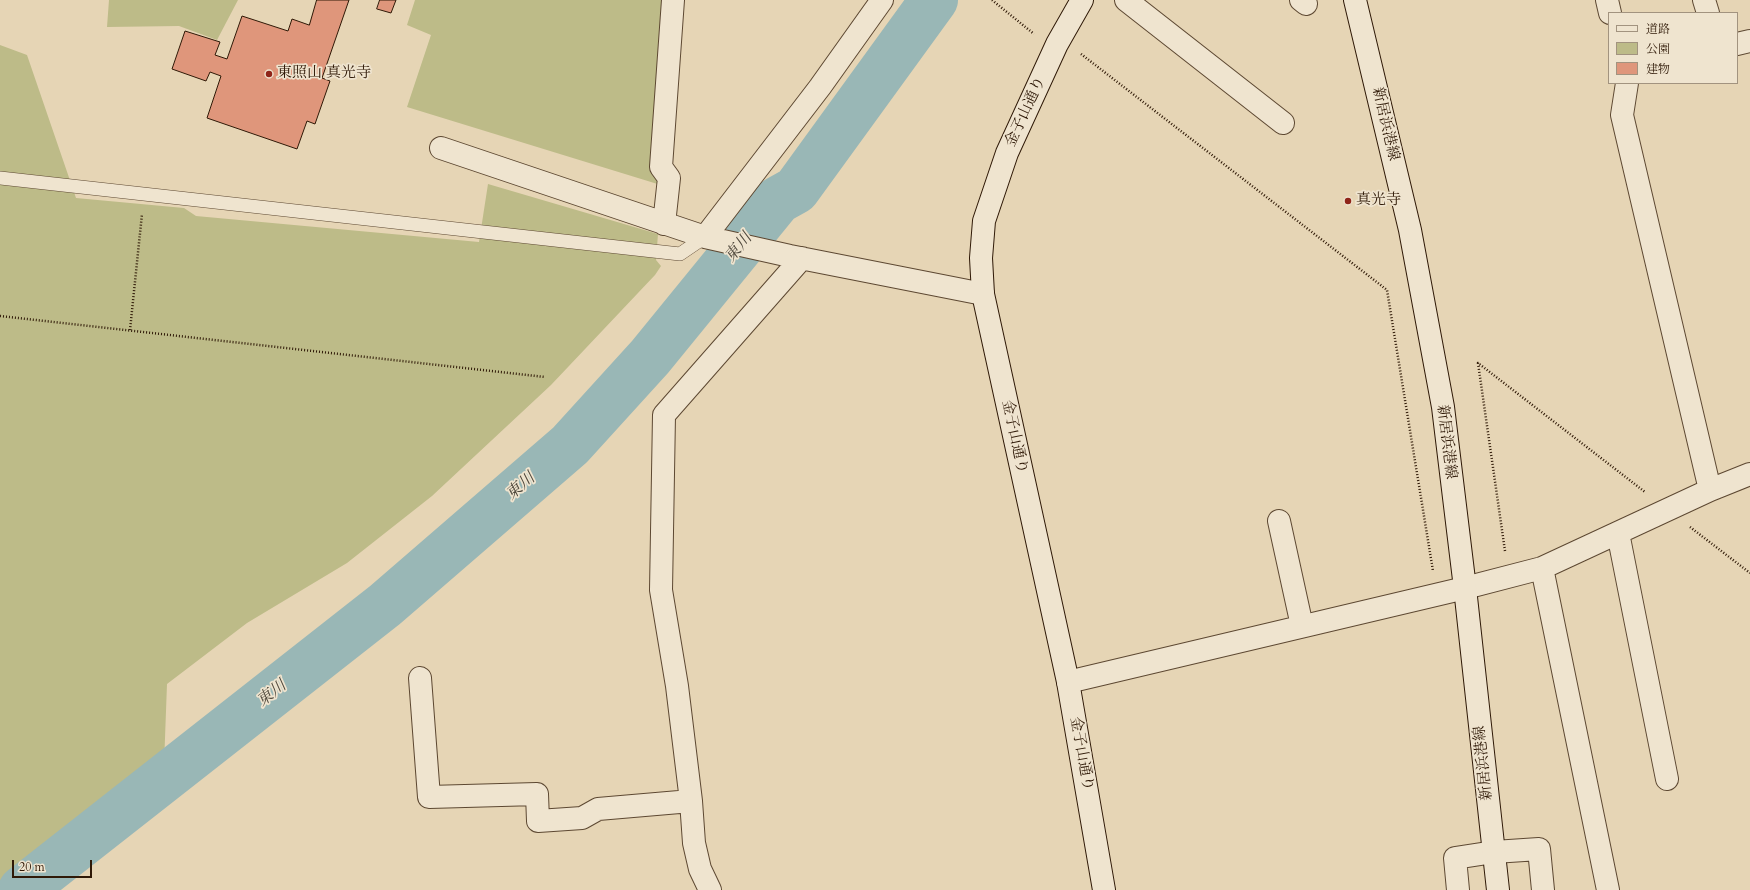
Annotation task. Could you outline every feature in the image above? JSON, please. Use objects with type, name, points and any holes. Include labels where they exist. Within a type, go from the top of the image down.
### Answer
[{"type":"street","points":[[664,224],[669,178],[661,167],[673,0]]},
{"type":"street","points":[[708,238],[820,87],[882,0]]},
{"type":"street","name":"金子山通り","points":[[1082,0],[1057,44],[1007,152],[984,221],[982,258],[983,294],[1068,682],[1104,890]]},
{"type":"street","points":[[1126,0],[1283,123]]},
{"type":"street","name":"新居浜港線","points":[[1355,0],[1410,230],[1443,407],[1465,588],[1498,890]]},
{"type":"street","points":[[1607,0],[1610,12]]},
{"type":"street","points":[[1704,0],[1708,12]]},
{"type":"street","points":[[1738,44],[1750,42]]},
{"type":"street","points":[[1627,84],[1622,115],[1710,490]]},
{"type":"street","points":[[441,148],[708,238],[983,294]]},
{"type":"street","points":[[710,890],[700,869],[694,843],[691,800],[677,686],[661,590],[664,415],[796,257]]},
{"type":"street","points":[[1068,682],[1465,588],[1542,568],[1710,490],[1750,474]]},
{"type":"street","points":[[1278,520],[1302,626]]},
{"type":"street","points":[[1618,532],[1668,779]]},
{"type":"street","points":[[1542,568],[1608,890]]},
{"type":"street","points":[[420,678],[429,797],[537,794],[538,821],[582,818],[598,809],[691,800]]},
{"type":"street","points":[[1458,890],[1455,858],[1494,852],[1539,849],[1543,890]]},
{"type":"lane","points":[[0,178],[680,254],[708,238]]},
{"type":"path","points":[[992,0],[1032,33],[1057,44]]},
{"type":"path","points":[[130,330],[144,194]]},
{"type":"path","points":[[0,316],[545,376]]},
{"type":"green space","points":[[109,0],[238,0],[217,40],[179,26],[107,27]]},
{"type":"green space","points":[[415,0],[664,0],[664,186],[407,107],[431,35],[407,25]]},
{"type":"green space","points":[[0,45],[27,55],[76,198],[184,208],[196,216],[479,242],[488,184],[658,234],[656,260],[661,266],[655,275],[551,385],[432,496],[347,563],[247,623],[167,684],[164,765],[0,886]]},
{"type":"building","name":"東照山 真光寺","points":[[317,0],[349,0],[322,78],[330,81],[315,124],[307,121],[297,149],[207,118],[221,76],[210,72],[206,81],[172,69],[185,31],[220,42],[215,55],[227,59],[242,16],[288,31],[292,19],[309,25]]},
{"type":"building","points":[[380,0],[396,0],[391,13],[377,9]]},
{"type":"waterway","name":"東川","points":[[22,890],[385,605],[570,445],[650,357],[778,200],[796,190],[934,0]]},
{"type":"place","name":"東照山 真光寺","points":[[269,74]]},
{"type":"place","name":"真光寺","points":[[1348,201]]}]
